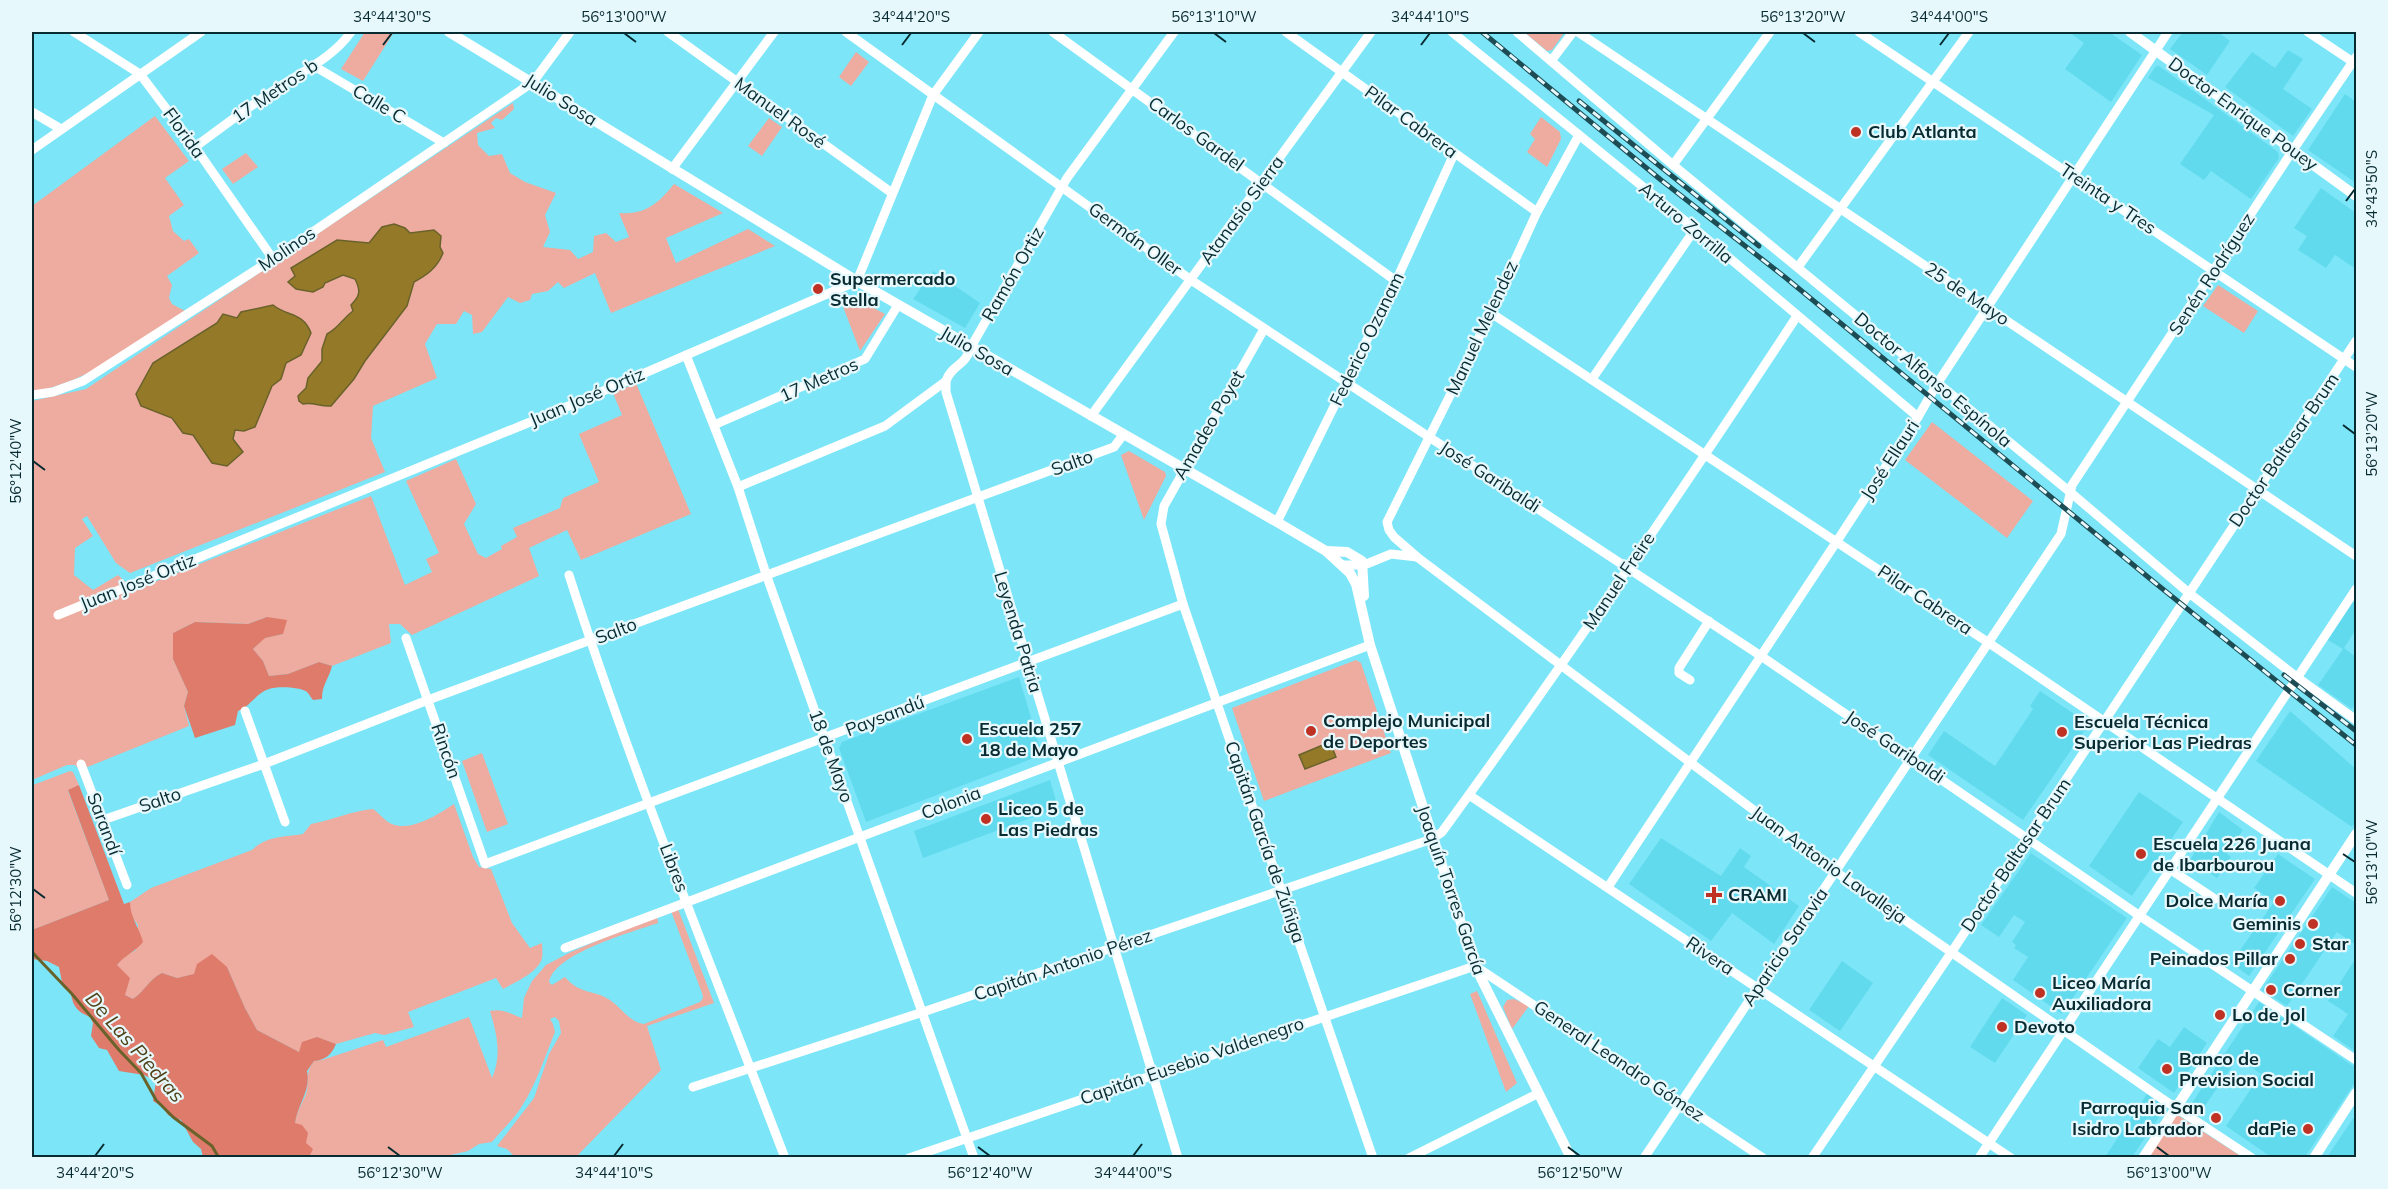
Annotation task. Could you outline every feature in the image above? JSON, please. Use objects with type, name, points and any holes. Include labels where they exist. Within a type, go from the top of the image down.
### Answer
[{"type":"street","name":"Florida","points":[[74,32],[140,74],[195,147],[273,259]]},
{"type":"street","points":[[32,150],[201,32]]},
{"type":"street","name":"17 Metros b","points":[[195,147],[282,85],[314,66],[344,41],[351,32]]},
{"type":"street","name":"Julio Sosa","points":[[449,32],[857,281],[1326,551]]},
{"type":"street","name":"Molinos","points":[[32,395],[53,392],[83,381],[273,259],[533,82],[570,32]]},
{"type":"street","name":"Manuel Rosé","points":[[668,32],[892,193]]},
{"type":"street","points":[[672,169],[774,32]]},
{"type":"street","name":"Germán Oller","points":[[846,32],[1191,280],[1430,438]]},
{"type":"street","points":[[857,281],[933,95],[979,32]]},
{"type":"street","name":"Carlos Gardel","points":[[1053,32],[1263,182],[1396,281]]},
{"type":"street","name":"Ramón Ortiz","points":[[738,487],[885,426],[946,381],[952,371],[968,358],[971,347],[1062,187],[1174,32]]},
{"type":"street","name":"Pilar Cabrera","points":[[1286,32],[1537,212]]},
{"type":"street","name":"Atanasio Sierra","points":[[1091,416],[1371,32]]},
{"type":"street","name":"Arturo Zorrilla","points":[[1452,32],[1695,230],[1918,417]]},
{"type":"street","name":"Doctor Alfonso Espínola","points":[[1517,32],[1673,165],[2189,593],[2356,720]]},
{"type":"street","points":[[1551,61],[1573,32]]},
{"type":"street","name":"25 de Mayo","points":[[1578,32],[2356,556]]},
{"type":"street","points":[[1673,165],[1770,32]]},
{"type":"street","name":"Treinta y Tres","points":[[1859,32],[2356,367]]},
{"type":"street","points":[[1798,267],[1969,32]]},
{"type":"street","name":"Doctor Enrique Pouey","points":[[2130,32],[2356,196]]},
{"type":"street","name":"José Ellauri","points":[[1608,887],[1837,541],[2168,32]]},
{"type":"street","points":[[2308,32],[2355,61]]},
{"type":"street","name":"Senén Rodríguez","points":[[2070,494],[2072,484],[2293,150],[2355,61]]},
{"type":"street","name":"Calle C","points":[[314,66],[444,143]]},
{"type":"street","points":[[32,112],[61,129]]},
{"type":"street","name":"Manuel Melendez","points":[[1387,522],[1491,313],[1537,212],[1579,135]]},
{"type":"street","name":"Federico Ozanam","points":[[1277,522],[1396,281],[1454,154]]},
{"type":"street","points":[[1592,379],[1695,230]]},
{"type":"street","name":"Juan José Ortiz","points":[[58,615],[557,411],[857,281]]},
{"type":"street","name":"17 Metros","points":[[714,425],[865,359],[898,305]]},
{"type":"street","name":"Pilar Cabrera","points":[[1491,313],[1837,541],[2356,893]]},
{"type":"street","name":"Manuel Freire","points":[[1432,839],[1442,832],[1561,665],[1706,454],[1797,316]]},
{"type":"street","name":"Amadeo Poyet","points":[[1161,524],[1164,506],[1264,329]]},
{"type":"street","name":"Doctor Baltasar Brum","points":[[1812,1158],[2105,722],[2356,341]]},
{"type":"street","name":"18 de Mayo","points":[[686,355],[738,487],[766,574],[974,1158]]},
{"type":"street","name":"Leyenda Patria","points":[[946,381],[946,392],[977,498],[1178,1158]]},
{"type":"street","name":"Salto","points":[[104,820],[264,764],[428,700],[1114,447],[1123,435]]},
{"type":"street","name":"José Garibaldi","points":[[1430,438],[1709,621],[2140,916],[2356,1060]]},
{"type":"street","name":"Aparicio Saravia","points":[[1644,1158],[2061,534],[2070,494]]},
{"type":"street","name":"Juan Antonio Lavalleja","points":[[1387,522],[1394,537],[1417,557],[1836,872],[2252,1158]]},
{"type":"street","name":"Capitán García de Zúñiga","points":[[1161,524],[1183,604],[1373,1158]]},
{"type":"street","points":[[1326,551],[1347,552],[1360,558],[1364,565]]},
{"type":"street","name":"Joaquín Torres García","points":[[1326,551],[1350,573],[1356,584],[1370,645],[1474,966],[1571,1158]]},
{"type":"street","points":[[1341,565],[1364,565],[1391,554],[1417,557]]},
{"type":"street","name":"Joaquín Torres García","points":[[1364,565],[1362,584],[1370,645]]},
{"type":"street","name":"Libres","points":[[569,575],[590,641],[649,804],[785,1158]]},
{"type":"street","points":[[1979,1158],[2356,589]]},
{"type":"street","name":"Paysandú","points":[[486,864],[1183,604]]},
{"type":"street","points":[[1689,680],[1679,673],[1679,668],[1709,621]]},
{"type":"street","name":"Rincón","points":[[406,638],[486,864]]},
{"type":"street","name":"Colonia","points":[[565,948],[1370,645]]},
{"type":"street","points":[[245,711],[285,822]]},
{"type":"street","name":"Sarandí","points":[[81,764],[127,885]]},
{"type":"street","name":"Rivera","points":[[1469,795],[2010,1158]]},
{"type":"street","points":[[2143,1158],[2356,834]]},
{"type":"street","name":"Capitán Antonio Pérez","points":[[693,1087],[1432,839]]},
{"type":"street","points":[[2171,870],[2215,899]]},
{"type":"street","name":"Capitán Eusebio Valdenegro","points":[[909,1158],[1474,966]]},
{"type":"street","name":"General Leandro Gómez","points":[[1474,966],[1763,1158]]},
{"type":"street","points":[[2314,1158],[2356,1093]]},
{"type":"street","points":[[1408,1158],[1537,1094]]},
{"type":"shaded area","points":[[365,32],[394,32],[363,81],[341,69]]},
{"type":"shaded area","points":[[1524,32],[1564,33],[1552,50],[1547,51]]},
{"type":"shaded area","points":[[2069,32],[2109,32],[2142,55],[2111,102],[2065,69],[2084,43]]},
{"type":"shaded area","points":[[2183,32],[2218,32],[2230,41],[2207,75],[2170,49]]},
{"type":"shaded area","points":[[2288,50],[2303,59],[2283,89],[2312,109],[2293,136],[2225,87],[2252,52],[2275,68]]},
{"type":"shaded area","points":[[856,52],[869,62],[851,86],[839,77]]},
{"type":"shaded area","points":[[2156,66],[2278,152],[2279,158],[2251,199],[2211,171],[2204,180],[2180,164],[2214,115],[2148,78]]},
{"type":"shaded area","points":[[2345,94],[2356,102],[2356,183],[2308,150]]},
{"type":"shaded area","points":[[513,103],[514,109],[502,120],[496,118],[491,123],[495,128],[477,133],[478,145],[489,156],[502,154],[510,173],[525,182],[556,193],[545,215],[550,232],[543,247],[570,250],[578,259],[593,252],[594,236],[606,233],[616,242],[629,237],[619,213],[636,212],[650,207],[674,184],[723,213],[666,238],[676,263],[748,229],[775,246],[611,313],[595,273],[564,288],[558,282],[548,291],[532,294],[530,300],[520,303],[508,297],[482,332],[473,334],[472,315],[464,311],[456,324],[437,324],[425,344],[437,378],[373,406],[371,438],[385,472],[130,573],[116,563],[87,516],[82,519],[93,536],[75,548],[74,575],[93,590],[118,575],[134,590],[371,496],[405,585],[432,572],[426,559],[439,553],[406,481],[456,459],[476,504],[464,524],[478,554],[486,558],[517,537],[513,528],[560,508],[563,498],[599,482],[579,434],[622,415],[613,393],[636,383],[691,514],[581,560],[567,530],[529,548],[539,576],[412,635],[400,624],[389,624],[391,643],[332,666],[319,662],[288,674],[269,676],[263,661],[253,649],[264,638],[283,634],[267,617],[248,624],[195,622],[173,633],[173,659],[188,692],[184,706],[189,726],[80,770],[75,765],[67,765],[32,780],[32,401],[86,389]]},
{"type":"shaded area","points":[[155,116],[189,161],[165,178],[184,205],[169,216],[173,231],[184,241],[189,239],[199,253],[167,276],[172,285],[169,298],[172,304],[185,311],[112,360],[73,380],[32,392],[32,206]]},
{"type":"shaded area","points":[[1541,117],[1560,132],[1561,139],[1547,167],[1527,152],[1535,139],[1530,134]]},
{"type":"shaded area","points":[[769,118],[782,127],[762,156],[748,146]]},
{"type":"shaded area","points":[[246,153],[258,167],[233,184],[222,169]]},
{"type":"shaded area","points":[[2321,188],[2356,213],[2356,269],[2335,255],[2326,268],[2298,250],[2307,236],[2294,228]]},
{"type":"shaded area","points":[[394,224],[405,228],[410,233],[434,230],[441,236],[440,247],[443,253],[441,258],[431,270],[414,282],[407,306],[354,379],[331,406],[303,404],[299,401],[298,396],[306,388],[308,378],[322,361],[322,349],[327,334],[353,311],[351,305],[358,296],[359,290],[355,279],[343,275],[325,283],[323,287],[313,292],[296,289],[288,282],[295,276],[291,268],[337,240],[369,243],[382,227]]},
{"type":"shaded area","points":[[933,271],[980,303],[965,328],[913,299]]},
{"type":"shaded area","points":[[2218,285],[2258,311],[2244,333],[2203,306]]},
{"type":"shaded area","points":[[851,296],[885,314],[860,351],[842,304]]},
{"type":"shaded area","points":[[273,305],[304,321],[311,333],[301,355],[286,363],[281,379],[272,386],[255,427],[244,431],[235,430],[233,439],[243,452],[227,466],[212,463],[193,435],[183,433],[172,418],[141,406],[136,394],[153,363],[217,323],[223,314],[237,318],[241,312]]},
{"type":"shaded area","points":[[1932,422],[2033,501],[2007,538],[1905,460]]},
{"type":"shaded area","points":[[1129,451],[1165,472],[1166,476],[1144,520],[1121,455]]},
{"type":"shaded area","points":[[2356,597],[2356,629],[2344,648],[2356,657],[2356,702],[2352,709],[2318,685],[2343,649],[2328,640]]},
{"type":"shaded area","points":[[267,617],[287,620],[283,634],[265,638],[253,649],[263,661],[269,676],[288,674],[319,662],[332,666],[323,689],[322,699],[313,700],[307,692],[300,689],[283,687],[269,689],[260,693],[238,711],[235,725],[195,738],[184,706],[188,692],[173,659],[173,633],[195,622],[248,624]]},
{"type":"shaded area","name":"Complejo Municipal de Deportes","points":[[1356,660],[1361,663],[1391,753],[1264,801],[1232,708]]},
{"type":"shaded area","name":"Escuela 257 18 de Mayo","points":[[1019,677],[1042,755],[866,822],[839,748],[842,742]]},
{"type":"shaded area","points":[[2040,691],[2089,724],[2023,820],[1928,755],[1944,731],[1995,766],[2033,709],[2030,706]]},
{"type":"shaded area","points":[[2290,711],[2356,769],[2356,821],[2352,827],[2256,761]]},
{"type":"shaded area","points":[[1330,742],[1336,757],[1305,769],[1299,755]]},
{"type":"shaded area","points":[[482,753],[508,824],[487,832],[462,761]]},
{"type":"shaded area","points":[[70,771],[73,772],[79,785],[68,791],[109,900],[32,930],[32,782],[33,785]]},
{"type":"shaded area","name":"Liceo 5 de Las Piedras","points":[[1050,780],[1058,808],[923,858],[914,831]]},
{"type":"shaded area","points":[[79,785],[124,904],[130,902],[131,912],[143,942],[117,965],[130,978],[125,995],[133,999],[162,973],[177,978],[194,974],[197,964],[212,954],[227,967],[257,1030],[299,1052],[302,1042],[317,1037],[336,1044],[328,1056],[314,1061],[307,1071],[306,1091],[295,1123],[302,1125],[308,1133],[306,1143],[313,1149],[309,1157],[203,1157],[201,1149],[193,1142],[181,1120],[168,1115],[163,1107],[153,1101],[156,1081],[144,1075],[119,1071],[107,1050],[99,1048],[91,1036],[93,1023],[90,1017],[77,1008],[71,994],[63,987],[59,967],[47,961],[32,959],[32,930],[109,900],[68,790]]},
{"type":"shaded area","points":[[2139,792],[2183,822],[2132,896],[2089,866]]},
{"type":"shaded area","points":[[454,804],[473,857],[479,867],[491,869],[512,923],[530,948],[542,943],[540,963],[520,980],[503,989],[496,978],[408,1012],[414,1027],[384,1035],[375,1033],[336,1044],[316,1037],[299,1052],[257,1030],[227,967],[177,978],[162,973],[133,999],[125,995],[117,965],[123,957],[136,950],[138,925],[130,914],[130,902],[151,888],[252,850],[263,842],[303,834],[311,824],[373,809],[390,823],[408,826],[424,821]]},
{"type":"shaded area","points":[[2219,812],[2243,830],[2227,854],[2231,857],[2217,878],[2190,860]]},
{"type":"shaded area","name":"CRAMI","points":[[1661,838],[1721,876],[1740,848],[1751,856],[1744,867],[1799,906],[1774,944],[1732,913],[1711,941],[1629,884]]},
{"type":"shaded area","points":[[2031,853],[2127,918],[2062,1014],[2013,980],[2028,957],[2014,948],[2016,945],[2012,942],[2025,922],[2014,915],[1999,937],[1981,925]]},
{"type":"shaded area","points":[[2278,854],[2315,879],[2249,976],[2231,963],[2274,902],[2254,888]]},
{"type":"shaded area","points":[[2332,887],[2356,903],[2356,945],[2337,932],[2287,1006],[2262,990]]},
{"type":"shaded area","points":[[678,909],[714,1003],[647,1026],[661,1070],[576,1157],[515,1157],[507,1149],[497,1146],[534,1098],[549,1054],[561,1033],[559,1021],[555,1017],[550,1019],[555,1032],[532,1088],[519,1111],[492,1142],[479,1144],[468,1151],[442,1157],[309,1157],[306,1143],[295,1123],[306,1094],[309,1070],[314,1061],[383,1040],[386,1047],[469,1017],[492,1078],[498,1053],[490,1011],[502,1011],[522,1018],[524,998],[532,981],[546,965],[657,915],[658,923],[579,953],[554,972],[549,982],[552,985],[565,977],[576,987],[610,1000],[630,1018],[644,1024],[700,1002],[703,998],[702,993],[671,911]]},
{"type":"shaded area","points":[[2356,958],[2356,1052],[2333,1036],[2348,1014],[2328,1001]]},
{"type":"shaded area","points":[[1842,961],[1873,983],[1840,1031],[1809,1010]]},
{"type":"shaded area","points":[[1477,991],[1517,1083],[1506,1092],[1470,994]]},
{"type":"shaded area","points":[[2002,998],[2027,1015],[1995,1063],[1970,1047]]},
{"type":"shaded area","points":[[1514,999],[1529,1006],[1512,1029],[1503,1007],[1507,1000]]},
{"type":"shaded area","points":[[2259,1002],[2356,1068],[2356,1081],[2305,1157],[2271,1157],[2226,1126],[2261,1074],[2238,1058],[2202,1110],[2192,1103]]},
{"type":"shaded area","points":[[2184,1027],[2207,1043],[2174,1093],[2138,1068],[2158,1039],[2170,1047]]},
{"type":"shaded area","points":[[2147,1094],[2166,1107],[2132,1157],[2105,1157]]},
{"type":"shaded area","points":[[2176,1114],[2242,1157],[2147,1158]]},
{"type":"shaded area","points":[[2356,1114],[2356,1157],[2327,1157]]},
{"type":"waterway","name":"De Las Piedras","points":[[32,952],[141,1073],[156,1100],[173,1117],[212,1146],[219,1158]]},
{"type":"railway","points":[[1482,32],[2356,745]]},
{"type":"railway","points":[[1579,101],[1759,246]]},
{"type":"railway","points":[[2284,675],[2356,731]]},
{"type":"place","name":"Club Atlanta","points":[[1856,132]]},
{"type":"place","name":"Supermercado Stella","points":[[818,289]]},
{"type":"place","name":"Complejo Municipal de Deportes","points":[[1311,731]]},
{"type":"place","name":"Escuela Técnica Superior Las Piedras","points":[[2062,732]]},
{"type":"place","name":"Escuela 257 18 de Mayo","points":[[967,739]]},
{"type":"place","name":"Liceo 5 de Las Piedras","points":[[986,819]]},
{"type":"place","name":"Escuela 226 Juana de Ibarbourou","points":[[2141,854]]},
{"type":"place","name":"CRAMI","points":[[1714,895]]},
{"type":"place","name":"Dolce María","points":[[2280,901]]},
{"type":"place","name":"Geminis","points":[[2313,924]]},
{"type":"place","name":"Star","points":[[2300,944]]},
{"type":"place","name":"Peinados Pillar","points":[[2290,959]]},
{"type":"place","name":"Corner","points":[[2271,990]]},
{"type":"place","name":"Liceo María Auxiliadora","points":[[2040,993]]},
{"type":"place","name":"Lo de Jol","points":[[2220,1015]]},
{"type":"place","name":"Devoto","points":[[2002,1027]]},
{"type":"place","name":"Banco de Prevision Social","points":[[2167,1069]]},
{"type":"place","name":"Parroquia San Isidro Labrador","points":[[2216,1118]]},
{"type":"place","name":"daPie","points":[[2308,1129]]}]
